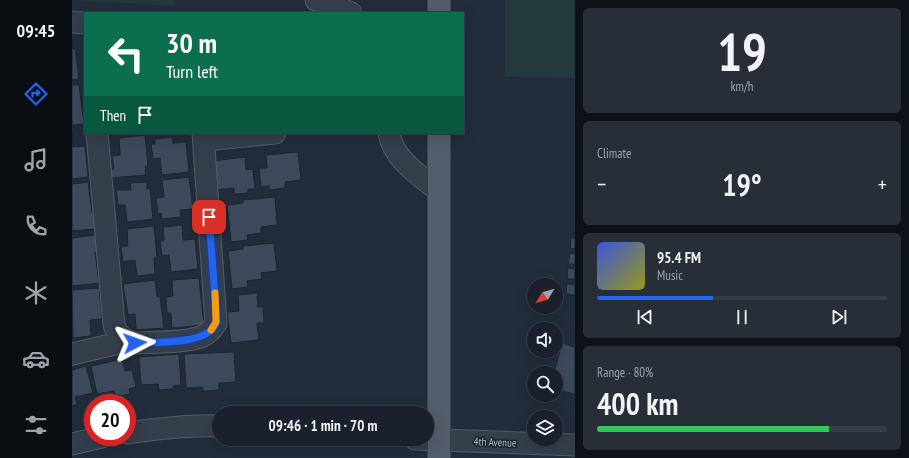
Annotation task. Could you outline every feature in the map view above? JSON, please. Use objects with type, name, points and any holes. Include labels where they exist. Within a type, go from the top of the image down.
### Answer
[{"type":"main road","points":[[439,0],[439,12]]},
{"type":"main road","points":[[439,134],[439,449]]},
{"type":"street","points":[[316,0],[323,1],[349,12]]},
{"type":"street","points":[[72,22],[84,23]]},
{"type":"street","points":[[97,134],[114,326],[116,332],[127,341],[135,343],[193,339],[205,335],[212,329],[216,322],[203,136],[252,134]]},
{"type":"street","points":[[389,134],[396,150],[403,160],[439,191]]},
{"type":"street","points":[[72,354],[127,341]]},
{"type":"street","points":[[136,432],[173,428],[212,426]]},
{"type":"street","points":[[72,444],[84,441]]},
{"type":"street","name":"4th Avenue","points":[[439,449],[575,445]]},
{"type":"green space","points":[[72,0],[175,0],[175,6]]},
{"type":"green space","points":[[505,0],[575,0],[575,78],[505,77]]},
{"type":"building","points":[[72,41],[73,49],[75,48],[79,79],[72,80]]},
{"type":"building","points":[[72,85],[79,85],[84,124],[72,125]]},
{"type":"building","points":[[72,133],[73,147],[85,146],[88,177],[72,179]]},
{"type":"building","points":[[145,135],[148,166],[145,167],[146,175],[110,178],[110,170],[114,169],[112,156],[120,155],[119,138]]},
{"type":"building","points":[[172,137],[173,143],[186,142],[189,172],[162,175],[160,158],[153,159],[151,144],[155,144],[155,139]]},
{"type":"building","points":[[298,152],[301,180],[285,182],[285,188],[269,190],[269,186],[261,187],[259,168],[267,168],[266,155]]},
{"type":"building","points":[[245,157],[246,170],[253,169],[255,189],[248,189],[248,193],[234,194],[234,188],[216,190],[213,161]]},
{"type":"building","points":[[189,177],[193,209],[180,210],[181,217],[162,219],[161,213],[158,214],[156,198],[164,197],[162,180]]},
{"type":"building","points":[[88,182],[92,213],[94,212],[96,229],[72,231],[72,184]]},
{"type":"building","points":[[147,182],[147,189],[150,188],[153,219],[127,222],[125,205],[118,205],[116,190],[131,190],[130,183]]},
{"type":"building","points":[[275,197],[277,225],[261,227],[261,233],[247,235],[248,240],[231,242],[227,205],[243,203],[243,200]]},
{"type":"building","points":[[182,225],[183,240],[195,239],[198,269],[171,272],[169,255],[162,256],[160,241],[164,240],[163,227]]},
{"type":"building","points":[[154,226],[157,258],[154,258],[155,274],[137,276],[135,260],[123,262],[121,247],[128,246],[127,229]]},
{"type":"building","points":[[96,235],[98,252],[95,252],[99,283],[72,286],[72,238]]},
{"type":"building","points":[[571,238],[575,238],[575,249],[570,248]]},
{"type":"building","points":[[274,243],[277,271],[261,273],[262,279],[247,281],[248,287],[232,289],[228,251],[243,249],[243,246]]},
{"type":"building","points":[[570,253],[575,254],[575,264],[568,264]]},
{"type":"building","points":[[568,268],[575,269],[575,279],[567,279]]},
{"type":"building","points":[[199,278],[204,325],[172,328],[171,313],[167,313],[166,297],[173,296],[172,280]]},
{"type":"building","points":[[155,280],[157,297],[160,296],[164,328],[136,330],[135,314],[128,315],[123,284]]},
{"type":"building","points":[[567,284],[575,285],[575,295],[566,294]]},
{"type":"building","points":[[99,288],[102,319],[90,320],[91,336],[73,338],[72,290]]},
{"type":"building","points":[[257,293],[258,307],[263,307],[264,323],[257,323],[259,340],[231,343],[227,312],[239,311],[238,295]]},
{"type":"building","points":[[563,343],[575,347],[575,394],[563,391],[563,366],[556,366],[558,358],[563,358]]},
{"type":"building","points":[[234,352],[236,382],[219,383],[219,390],[203,391],[203,387],[186,388],[184,354]]},
{"type":"building","points":[[179,354],[181,385],[173,386],[173,389],[159,390],[158,384],[141,385],[139,357]]},
{"type":"building","points":[[122,359],[125,371],[132,370],[136,387],[129,389],[130,394],[114,394],[114,391],[97,394],[91,366]]},
{"type":"building","points":[[86,366],[93,393],[75,397],[77,404],[72,406],[72,370]]},
{"type":"slow traffic","points":[[211,330],[216,322],[215,293]]},
{"type":"route","points":[[135,343],[193,339],[205,335],[212,329],[216,322],[216,310],[209,217]]}]
